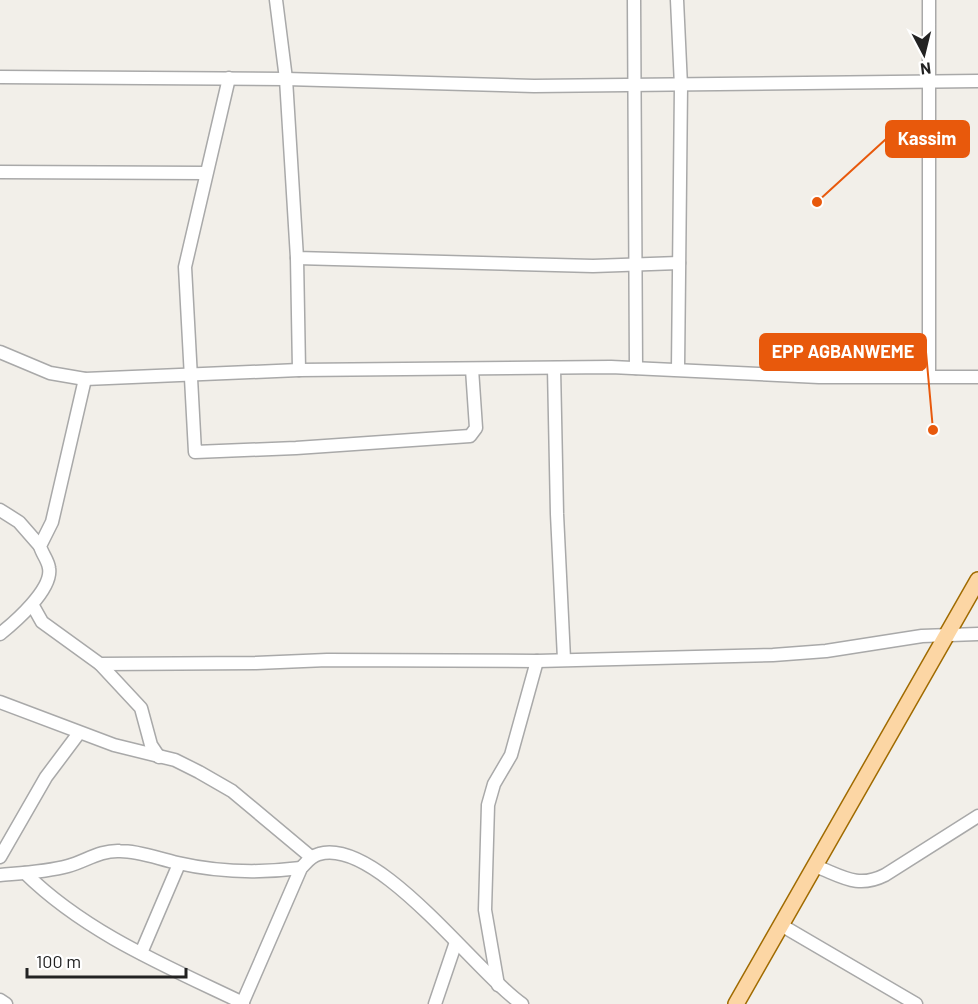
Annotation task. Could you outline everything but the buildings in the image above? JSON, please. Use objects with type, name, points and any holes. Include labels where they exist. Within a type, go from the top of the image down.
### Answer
[{"type":"main road","points":[[736,1004],[978,580]]},
{"type":"street","points":[[276,0],[286,78],[297,258],[299,370]]},
{"type":"street","points":[[634,0],[636,368]]},
{"type":"street","points":[[677,0],[681,86],[678,369]]},
{"type":"street","points":[[929,0],[929,377]]},
{"type":"street","points":[[0,77],[286,78],[534,86],[978,81]]},
{"type":"street","points":[[229,78],[205,173],[185,267],[194,449],[199,453],[470,436],[476,428],[472,369]]},
{"type":"street","points":[[0,172],[205,173]]},
{"type":"street","points":[[297,258],[571,265],[680,263]]},
{"type":"street","points":[[0,352],[50,373],[85,379],[299,370],[554,368],[678,369],[819,377],[978,377]]},
{"type":"street","points":[[554,368],[557,514],[564,659]]},
{"type":"street","points":[[40,546],[52,522],[85,379]]},
{"type":"street","points":[[0,510],[19,522],[40,546],[49,566],[49,575],[33,606],[0,634]]},
{"type":"street","points":[[33,606],[42,622],[100,664],[141,708],[151,745],[159,757]]},
{"type":"street","points":[[100,664],[327,660],[537,661],[773,655],[826,651],[947,634],[978,634]]},
{"type":"street","points":[[498,985],[485,910],[488,805],[494,784],[511,755],[537,661]]},
{"type":"street","points":[[0,702],[79,733],[175,760],[232,791],[311,857]]},
{"type":"street","points":[[0,857],[46,777],[79,733]]},
{"type":"street","points":[[815,866],[856,882],[868,882],[885,875],[978,816]]},
{"type":"street","points":[[0,875],[70,866],[106,851],[143,853],[179,864],[256,871],[301,868]]},
{"type":"street","points":[[25,873],[69,912],[141,953],[243,1003],[301,868],[311,857],[331,852],[354,860],[397,884],[425,908],[498,985],[522,1004]]},
{"type":"street","points":[[141,953],[179,864]]},
{"type":"street","points":[[781,926],[916,1004]]},
{"type":"street","points":[[435,1004],[456,942]]},
{"type":"street","points":[[0,1000],[6,1004]]},
{"type":"place","name":"Kassim","points":[[817,202]]},
{"type":"place","name":"EPP AGBANWEME","points":[[933,430]]}]
